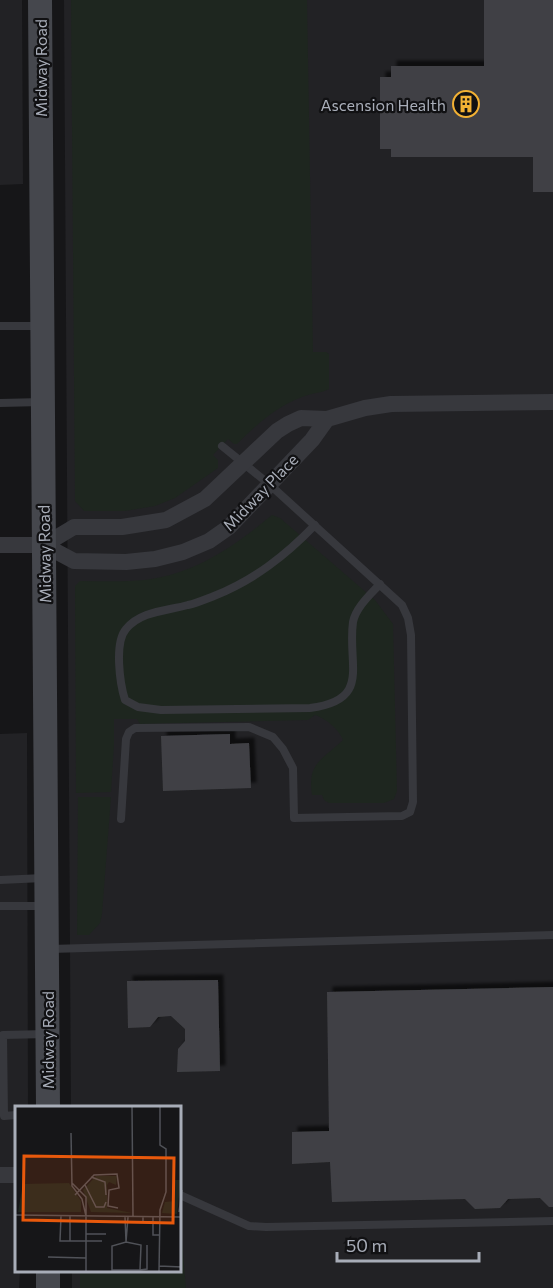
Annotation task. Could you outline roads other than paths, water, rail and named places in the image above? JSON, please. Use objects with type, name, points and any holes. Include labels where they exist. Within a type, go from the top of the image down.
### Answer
[{"type":"main road","name":"Midway Road","points":[[40,0],[48,1106]]},
{"type":"street","name":"Midway Place","points":[[44,545],[74,527],[122,527],[166,520],[205,499],[288,424],[301,418],[327,419],[365,408],[391,404],[553,402]]},
{"type":"street","name":"Midway Place","points":[[44,545],[74,561],[126,562],[155,559],[183,552],[209,541],[230,527],[312,440],[327,419]]},
{"type":"street","points":[[0,545],[44,545]]},
{"type":"lane","points":[[0,326],[42,326]]},
{"type":"lane","points":[[0,403],[43,402]]},
{"type":"lane","points":[[121,819],[126,739],[129,732],[135,728],[249,727],[273,737],[283,749],[293,768],[294,818],[402,816],[410,813],[413,802],[411,635],[408,618],[402,605],[269,484],[222,446]]},
{"type":"lane","points":[[315,525],[296,545],[266,570],[190,605],[147,614],[134,621],[120,638],[120,686],[125,700],[138,707],[160,710],[310,708],[325,706],[343,698],[353,681],[354,620],[361,606],[380,584]]},
{"type":"lane","points":[[0,880],[46,878]]},
{"type":"lane","points":[[0,906],[47,906]]},
{"type":"lane","points":[[47,949],[553,935]]},
{"type":"lane","points":[[2,1116],[3,1035],[47,1034]]},
{"type":"lane","points":[[182,1197],[249,1226],[553,1221]]},
{"type":"place","name":"Ascension Health","points":[[466,104]]}]
